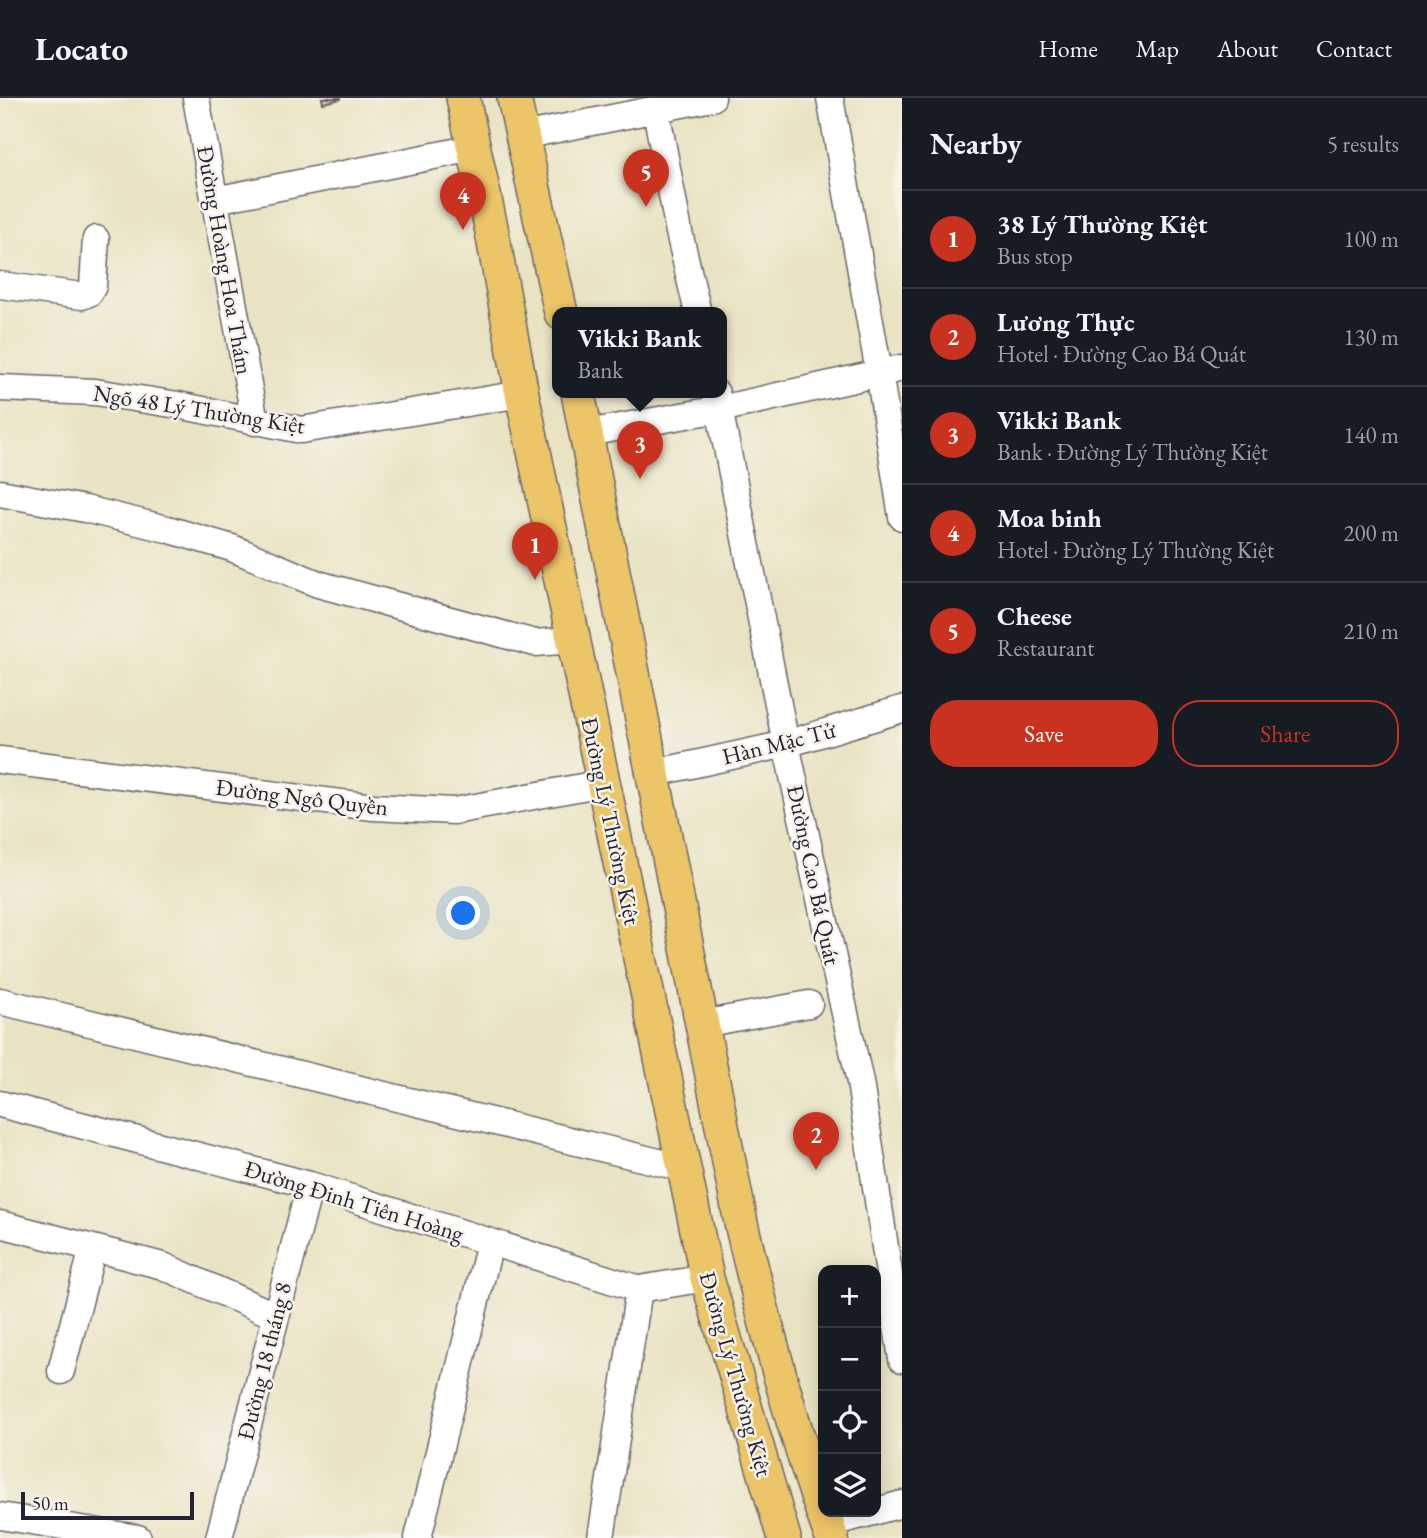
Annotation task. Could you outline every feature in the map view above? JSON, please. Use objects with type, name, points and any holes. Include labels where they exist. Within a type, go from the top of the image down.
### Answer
[{"type":"main road","name":"Đường Lý Thường Kiệt","points":[[463,98],[491,227],[522,394],[707,1278],[780,1538]]},
{"type":"main road","points":[[514,98],[560,307]]},
{"type":"main road","points":[[474,148],[523,136]]},
{"type":"main road","points":[[491,227],[540,217]]},
{"type":"main road","name":"Đường Lý Thường Kiệt","points":[[579,398],[741,1223],[764,1325],[792,1420],[830,1531]]},
{"type":"main road","points":[[603,783],[654,773]]},
{"type":"main road","points":[[780,1538],[830,1531]]},
{"type":"street","name":"Đường Hoàng Hoa Thám","points":[[196,98],[255,422]]},
{"type":"street","points":[[523,136],[712,98]]},
{"type":"street","points":[[830,98],[891,370],[902,517]]},
{"type":"street","points":[[656,110],[697,307]]},
{"type":"street","points":[[215,200],[474,148]]},
{"type":"street","points":[[0,285],[82,296],[89,293],[93,286],[96,239]]},
{"type":"street","points":[[587,433],[718,401],[891,370]]},
{"type":"street","name":"Ngõ 48 Lý Thường Kiệt","points":[[0,388],[94,392],[178,405],[301,430],[522,394]]},
{"type":"street","name":"Đường Cao Bá Quát","points":[[718,401],[786,744],[860,1082],[902,1359]]},
{"type":"street","points":[[0,493],[85,509],[167,529],[232,548],[318,584],[535,643],[573,640]]},
{"type":"street","name":"Hàn Mặc Tử","points":[[654,773],[786,744],[902,709]]},
{"type":"street","name":"Đường Ngô Quyền","points":[[0,760],[373,807],[454,811],[603,783]]},
{"type":"street","points":[[0,1001],[683,1168]]},
{"type":"street","points":[[702,1024],[809,1004]]},
{"type":"street","name":"Đường Đinh Tiên Hoàng","points":[[0,1104],[310,1185],[639,1289],[707,1278]]},
{"type":"street","name":"Đường 18 tháng 8","points":[[219,1538],[310,1185]]},
{"type":"street","points":[[0,1224],[163,1266],[276,1316]]},
{"type":"street","points":[[418,1538],[490,1242]]},
{"type":"street","points":[[61,1371],[93,1248]]},
{"type":"street","points":[[600,1538],[639,1289]]},
{"type":"street","points":[[881,1510],[902,1504]]},
{"type":"street","points":[[0,1516],[138,1538]]},
{"type":"street","points":[[830,1531],[863,1517]]},
{"type":"building","points":[[322,98],[341,98],[341,99],[323,103]]},
{"type":"place","name":"Cheese","points":[[646,207]]},
{"type":"place","name":"Moa binh","points":[[463,230]]},
{"type":"place","name":"Vikki Bank","points":[[640,479]]},
{"type":"place","name":"38 Lý Thường Kiệt","points":[[535,580]]},
{"type":"place","name":"Lương Thực","points":[[816,1170]]}]
